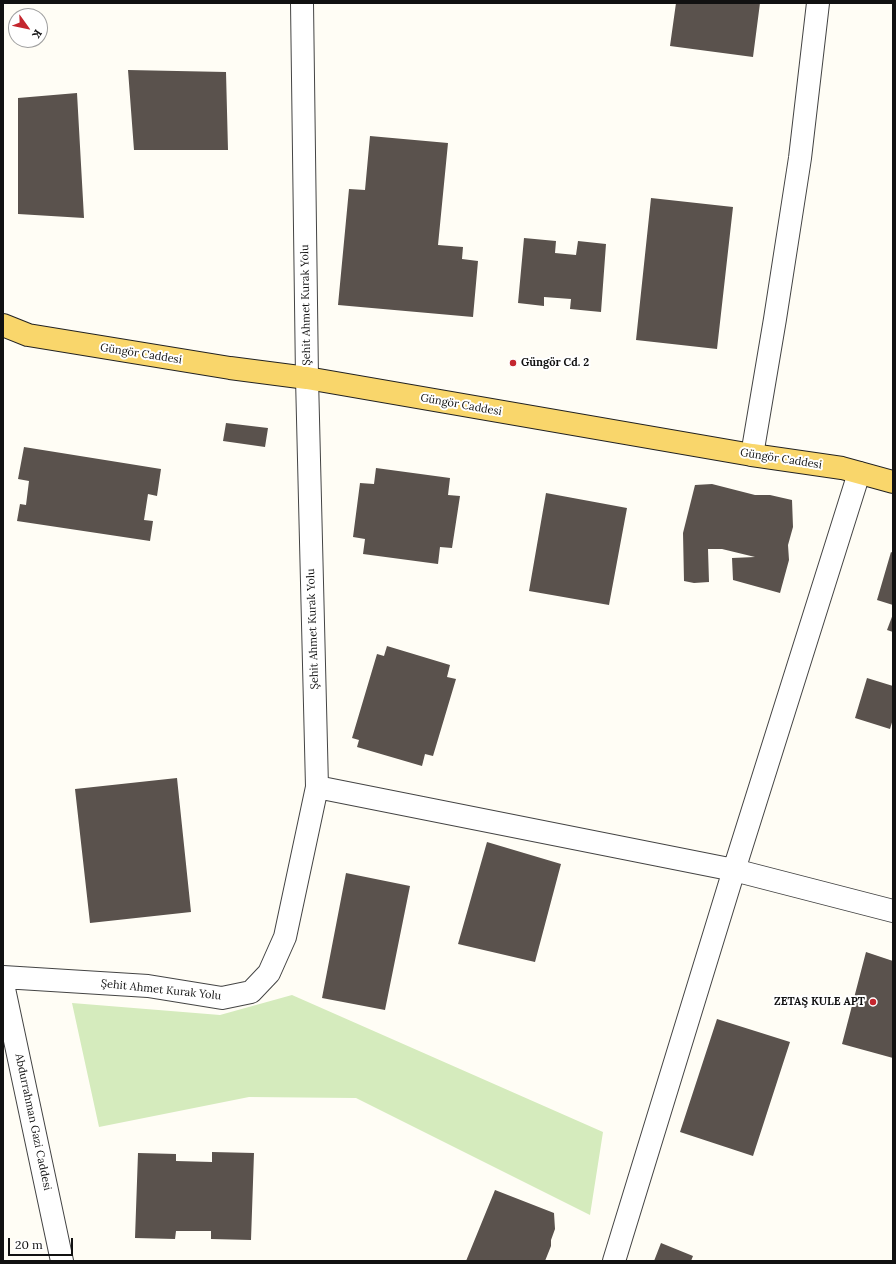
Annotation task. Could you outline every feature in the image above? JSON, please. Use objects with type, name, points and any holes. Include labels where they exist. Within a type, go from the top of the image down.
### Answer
[{"type":"main road","name":"Güngör Caddesi","points":[[3,325],[28,335],[230,368],[307,378],[752,455],[842,468],[893,482]]},
{"type":"main road","name":"Güngör Caddesi","points":[[3,340],[28,335]]},
{"type":"street","name":"Şehit Ahmet Kurak Yolu","points":[[3,977],[148,986],[222,998],[251,992],[269,973],[285,937],[317,787],[307,378],[302,3]]},
{"type":"street","points":[[752,455],[775,319],[798,165],[818,3]]},
{"type":"street","points":[[614,1261],[734,870],[859,473]]},
{"type":"street","points":[[317,787],[734,870],[893,911]]},
{"type":"street","name":"Abdurrahman Gazi Caddesi","points":[[3,984],[62,1261]]},
{"type":"green space","points":[[292,995],[603,1132],[590,1215],[356,1098],[249,1097],[99,1127],[72,1003],[220,1015]]},
{"type":"building","points":[[676,3],[760,3],[753,57],[670,46]]},
{"type":"building","points":[[128,70],[226,72],[228,150],[134,150]]},
{"type":"building","points":[[77,93],[84,218],[18,214],[18,98]]},
{"type":"building","points":[[370,136],[448,143],[438,245],[463,247],[462,259],[478,261],[473,317],[338,305],[349,189],[365,190]]},
{"type":"building","points":[[651,198],[733,207],[717,349],[636,340]]},
{"type":"building","points":[[524,238],[556,241],[555,253],[576,255],[578,241],[606,244],[601,312],[570,309],[571,299],[544,297],[544,306],[518,303]]},
{"type":"building","points":[[226,423],[268,428],[265,447],[223,441]]},
{"type":"building","points":[[24,447],[161,469],[157,496],[148,494],[144,520],[153,521],[150,541],[17,521],[20,504],[26,505],[29,481],[18,479]]},
{"type":"building","points":[[376,468],[450,478],[448,495],[460,496],[452,548],[440,547],[438,564],[363,554],[365,539],[353,537],[360,483],[374,484]]},
{"type":"building","points":[[712,484],[755,495],[770,495],[792,500],[793,527],[788,545],[789,560],[780,593],[733,580],[732,558],[755,557],[722,549],[708,549],[709,582],[694,583],[684,581],[683,533],[695,485]]},
{"type":"building","points":[[546,493],[627,508],[609,605],[529,591]]},
{"type":"building","points":[[891,552],[893,553],[893,605],[877,600]]},
{"type":"building","points":[[893,614],[893,632],[887,630]]},
{"type":"building","points":[[387,646],[450,665],[447,677],[456,679],[433,756],[425,754],[422,766],[357,747],[359,740],[352,738],[377,654],[384,656]]},
{"type":"building","points":[[867,678],[893,686],[893,719],[890,729],[855,718]]},
{"type":"building","points":[[177,778],[191,912],[90,923],[75,789]]},
{"type":"building","points":[[487,842],[561,864],[535,962],[458,944]]},
{"type":"building","points":[[346,873],[410,886],[385,1010],[322,998]]},
{"type":"building","name":"ZETAŞ KULE APT","points":[[866,952],[893,961],[893,1058],[842,1044]]},
{"type":"building","points":[[717,1019],[790,1042],[753,1156],[680,1132]]},
{"type":"building","points":[[212,1152],[254,1153],[251,1240],[211,1239],[211,1231],[176,1231],[175,1239],[135,1238],[138,1153],[176,1154],[176,1161],[212,1162]]},
{"type":"building","points":[[495,1190],[554,1213],[555,1229],[551,1240],[551,1246],[545,1261],[466,1261]]},
{"type":"building","points":[[661,1243],[693,1256],[691,1261],[654,1261]]},
{"type":"place","name":"Güngör Cd. 2","points":[[513,363]]},
{"type":"place","name":"ZETAŞ KULE APT","points":[[873,1002]]}]
